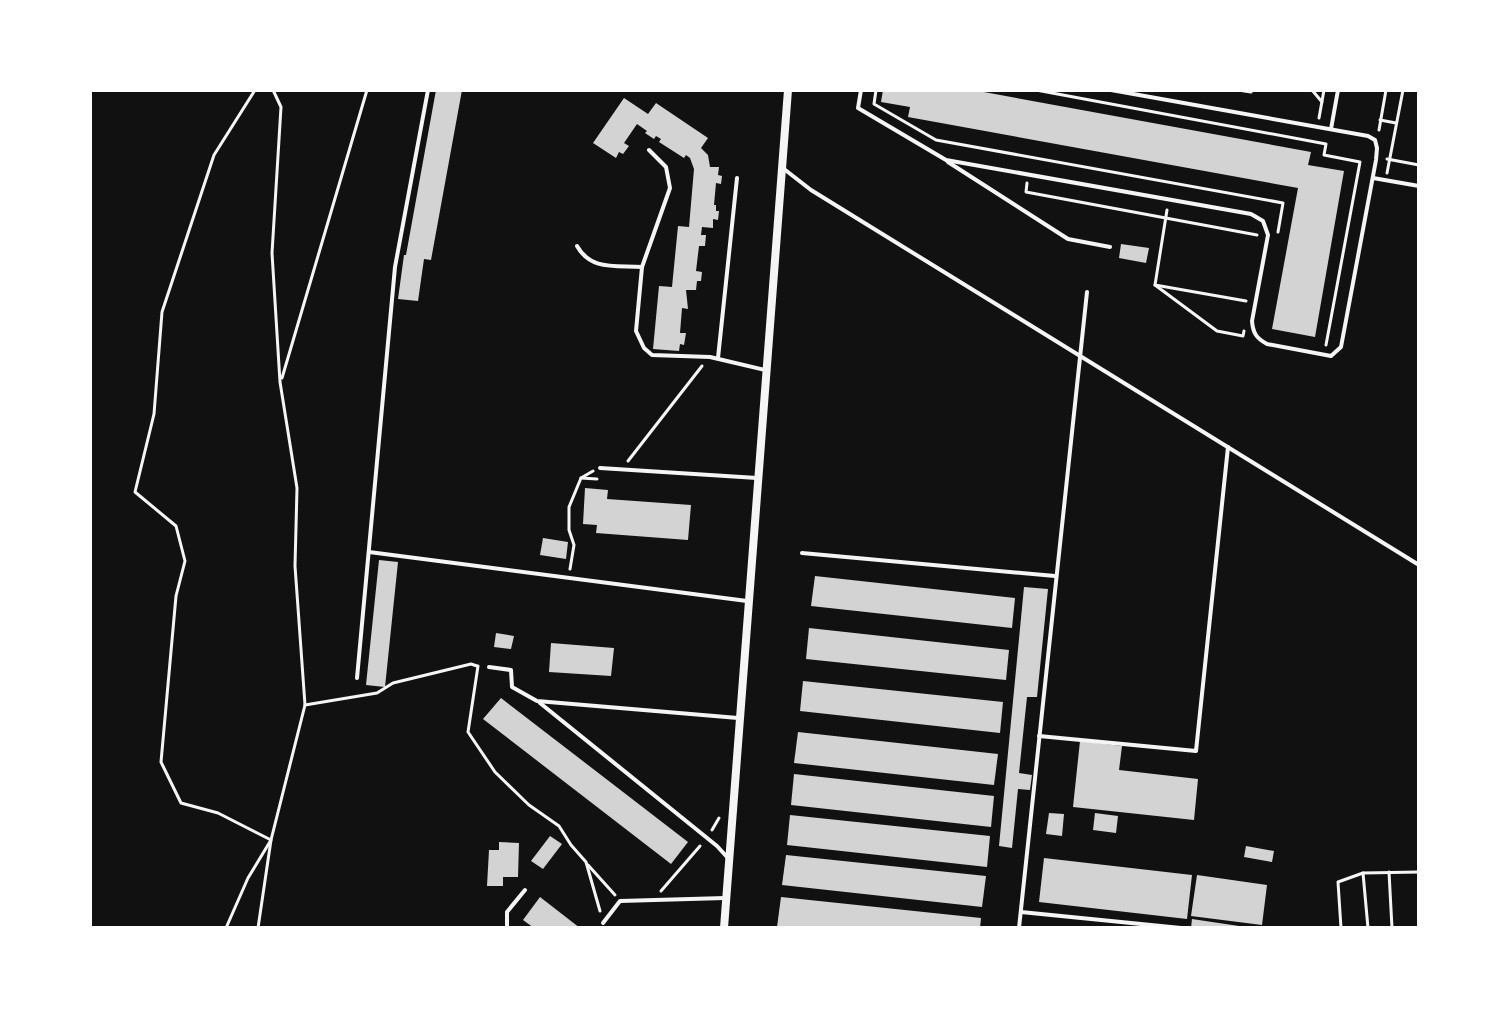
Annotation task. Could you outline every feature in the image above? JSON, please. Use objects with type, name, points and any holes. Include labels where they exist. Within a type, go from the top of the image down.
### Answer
[{"type":"street","points":[[724,928],[788,90]]},
{"type":"lane","points":[[357,678],[395,267],[428,90]]},
{"type":"lane","points":[[861,90],[858,108],[946,160],[1068,239],[1110,247]]},
{"type":"lane","points":[[946,160],[1251,214],[1263,221],[1268,237],[1252,321],[1253,332],[1267,344],[1331,356],[1341,347],[1373,178],[1377,148],[1375,140],[1368,136],[1111,90]]},
{"type":"lane","points":[[1331,129],[1338,90]]},
{"type":"lane","points":[[649,150],[666,167],[670,188],[642,267],[636,331],[644,348],[652,355],[718,358],[766,370]]},
{"type":"lane","points":[[784,169],[824,197],[1419,565]]},
{"type":"lane","points":[[718,358],[737,178]]},
{"type":"lane","points":[[1373,178],[1419,186]]},
{"type":"lane","points":[[577,246],[583,257],[600,265],[642,267]]},
{"type":"lane","points":[[1019,928],[1087,292]]},
{"type":"lane","points":[[1039,736],[1196,751],[1228,447]]},
{"type":"lane","points":[[600,468],[759,478]]},
{"type":"lane","points":[[369,552],[749,602]]},
{"type":"lane","points":[[802,553],[1055,576]]},
{"type":"lane","points":[[489,667],[511,670],[512,687],[537,701],[707,838],[728,859]]},
{"type":"lane","points":[[537,701],[740,719]]},
{"type":"lane","points":[[507,928],[507,912],[525,890]]},
{"type":"lane","points":[[603,923],[620,901],[725,898]]},
{"type":"lane","points":[[1020,912],[1181,928]]},
{"type":"path","points":[[255,90],[214,155],[162,312],[154,414],[135,492],[176,526],[185,561],[176,596],[161,762],[181,803],[218,813],[271,840]]},
{"type":"path","points":[[258,928],[271,840],[305,705],[295,566],[297,488],[280,382],[272,253],[281,107],[273,90]]},
{"type":"path","points":[[280,382],[367,90]]},
{"type":"path","points":[[876,90],[874,104],[936,140],[1283,203],[1277,238],[1026,192],[1029,175]]},
{"type":"path","points":[[1036,90],[1326,144],[1324,155],[1360,162],[1326,345]]},
{"type":"path","points":[[1238,90],[1252,90]]},
{"type":"path","points":[[1312,90],[1322,102]]},
{"type":"path","points":[[1377,148],[1386,90]]},
{"type":"path","points":[[1403,90],[1389,159],[1419,165]]},
{"type":"path","points":[[1380,120],[1396,123]]},
{"type":"path","points":[[1155,285],[1172,183]]},
{"type":"path","points":[[1418,227],[1419,215]]},
{"type":"path","points":[[1155,285],[1249,302]]},
{"type":"path","points":[[1155,285],[1217,331],[1243,336],[1245,324]]},
{"type":"path","points":[[622,469],[710,357]]},
{"type":"path","points":[[569,578],[574,545],[569,530],[569,507],[581,478],[600,468]]},
{"type":"path","points":[[305,705],[377,693],[393,683],[471,664],[489,667]]},
{"type":"path","points":[[478,666],[468,732],[495,772],[529,805],[559,826],[571,845],[620,901]]},
{"type":"path","points":[[653,900],[707,838]]},
{"type":"path","points":[[226,928],[248,878],[271,840]]},
{"type":"path","points":[[586,862],[603,923]]},
{"type":"path","points":[[1389,872],[1392,928]]},
{"type":"path","points":[[1341,928],[1338,882],[1363,873],[1419,872]]},
{"type":"path","points":[[1363,873],[1368,928]]},
{"type":"building","points":[[436,90],[462,90],[431,260],[424,259],[418,301],[398,299],[404,255]]},
{"type":"building","points":[[883,90],[973,90],[1311,152],[1308,165],[1344,171],[1315,337],[1272,329],[1298,188],[908,117],[910,107],[881,102]]},
{"type":"building","points":[[624,98],[648,114],[656,103],[708,138],[701,148],[708,155],[710,167],[719,167],[718,175],[722,176],[721,184],[716,183],[714,205],[719,211],[718,220],[713,219],[713,228],[702,227],[701,235],[706,235],[705,246],[699,246],[696,271],[702,272],[701,281],[697,281],[696,290],[686,290],[688,309],[682,308],[680,333],[686,333],[684,345],[680,344],[679,351],[653,349],[659,286],[672,287],[678,226],[689,227],[694,169],[690,158],[686,155],[684,158],[659,142],[661,139],[656,136],[654,139],[637,124],[624,143],[629,146],[616,158],[593,143]]},
{"type":"building","points":[[1121,244],[1149,248],[1146,263],[1119,258]]},
{"type":"building","points":[[585,488],[608,490],[607,499],[691,505],[688,540],[596,533],[597,525],[583,524]]},
{"type":"building","points":[[543,538],[568,542],[566,559],[540,555]]},
{"type":"building","points":[[379,560],[398,562],[385,687],[366,685]]},
{"type":"building","points":[[815,576],[1015,598],[1012,628],[811,606]]},
{"type":"building","points":[[1024,587],[1048,589],[1037,697],[1027,697],[1019,773],[1032,775],[1030,790],[1018,789],[1012,848],[999,846]]},
{"type":"building","points":[[809,628],[1009,650],[1006,680],[806,659]]},
{"type":"building","points":[[496,633],[514,636],[511,649],[494,647]]},
{"type":"building","points":[[551,643],[614,648],[611,676],[549,672]]},
{"type":"building","points":[[803,681],[1003,702],[1000,733],[800,711]]},
{"type":"building","points":[[501,698],[688,842],[671,864],[483,719]]},
{"type":"building","points":[[798,732],[998,754],[994,785],[794,763]]},
{"type":"building","points":[[1080,741],[1122,746],[1119,770],[1198,779],[1194,820],[1073,807]]},
{"type":"building","points":[[794,774],[994,796],[991,827],[791,805]]},
{"type":"building","points":[[1049,813],[1064,814],[1062,836],[1046,834]]},
{"type":"building","points":[[1095,813],[1118,816],[1116,833],[1093,830]]},
{"type":"building","points":[[790,815],[990,836],[987,867],[787,845]]},
{"type":"building","points":[[550,836],[562,844],[543,869],[531,861]]},
{"type":"building","points":[[499,842],[519,843],[518,877],[503,877],[503,886],[487,886],[489,850],[499,850]]},
{"type":"building","points":[[1246,846],[1274,851],[1272,862],[1244,857]]},
{"type":"building","points":[[786,855],[986,876],[982,907],[782,885]]},
{"type":"building","points":[[1044,858],[1192,875],[1187,919],[1039,902]]},
{"type":"building","points":[[1197,875],[1267,885],[1262,925],[1191,916]]},
{"type":"building","points":[[540,897],[580,928],[534,928],[523,920]]},
{"type":"building","points":[[781,897],[981,918],[980,928],[777,927]]},
{"type":"building","points":[[1192,919],[1239,926],[1239,928],[1191,928]]}]
